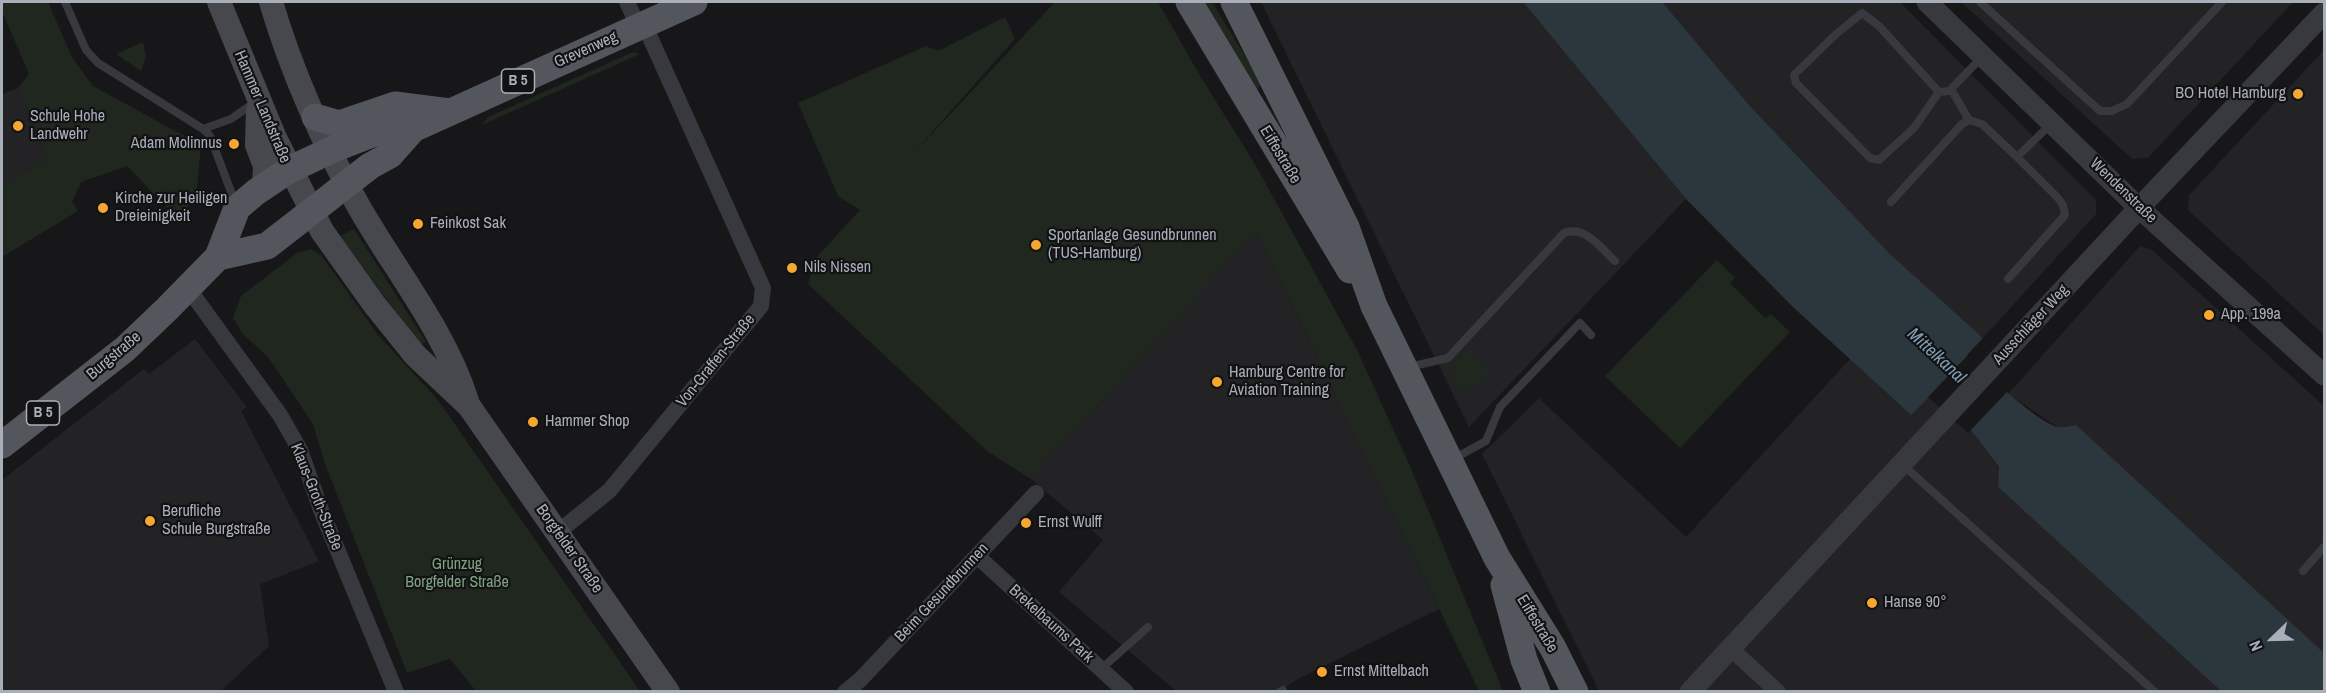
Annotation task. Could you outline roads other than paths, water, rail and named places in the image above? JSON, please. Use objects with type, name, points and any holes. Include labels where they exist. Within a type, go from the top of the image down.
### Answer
[{"type":"main road","name":"Hammer Landstraße","points":[[219,2],[275,138],[319,158]]},
{"type":"main road","name":"Grevenweg","points":[[319,158],[380,131],[413,129],[694,2]]},
{"type":"main road","name":"Eiffestraße","points":[[1189,2],[1341,259],[1374,306]]},
{"type":"main road","name":"Eiffestraße","points":[[1234,2],[1346,227],[1374,306],[1497,558],[1553,648],[1575,692]]},
{"type":"main road","points":[[271,4],[319,158],[310,211]]},
{"type":"main road","points":[[258,100],[257,145],[265,166],[264,186]]},
{"type":"main road","points":[[285,231],[319,158],[339,124],[395,105],[451,112]]},
{"type":"main road","name":"Grevenweg","points":[[319,158],[370,166],[390,155],[413,129]]},
{"type":"main road","name":"Burgstraße","points":[[2,445],[125,349],[188,288],[218,257],[237,208],[264,186],[319,158]]},
{"type":"main road","name":"B 5","points":[[218,257],[267,246],[310,211],[319,158]]},
{"type":"main road","name":"Borgfelder Straße","points":[[319,158],[446,350],[469,406]]},
{"type":"main road","name":"Borgfelder Straße","points":[[310,211],[394,330],[415,355],[469,406],[668,692]]},
{"type":"main road","name":"Eiffestraße","points":[[1497,558],[1524,660],[1537,692]]},
{"type":"street","name":"Von-Graffen-Straße","points":[[557,532],[609,491],[761,306],[763,288],[641,25],[627,2]]},
{"type":"street","name":"Wendenstraße","points":[[1935,6],[1983,56],[2139,207],[2325,375]]},
{"type":"street","name":"Ausschläger Weg","points":[[1690,692],[1948,416],[2139,207],[2325,13]]},
{"type":"street","name":"Klaus-Groth-Straße","points":[[188,288],[280,415],[300,450],[391,689]]},
{"type":"street","name":"Beim Gesundbrunnen","points":[[845,692],[860,680],[1036,493]]},
{"type":"street","name":"Brekelbaums Park","points":[[976,556],[1126,692]]},
{"type":"street","points":[[1730,648],[1778,692]]},
{"type":"lane","points":[[65,2],[86,50],[98,63],[203,129],[214,144],[237,208]]},
{"type":"lane","points":[[1980,2],[2100,111],[2112,111],[2127,104],[2222,2]]},
{"type":"lane","points":[[1939,92],[1879,27],[1862,13],[1835,35],[1794,75],[1796,83],[1870,158],[1880,160],[1914,128],[1939,92],[1951,89],[1983,56]]},
{"type":"lane","points":[[1951,89],[1969,120]]},
{"type":"lane","points":[[203,129],[231,119],[258,100]]},
{"type":"lane","points":[[1891,202],[1962,124],[1969,120],[1976,120],[2058,198],[2065,215],[2008,279]]},
{"type":"lane","points":[[2017,157],[2052,123]]},
{"type":"lane","points":[[1405,368],[1448,358],[1564,233],[1574,231],[1582,233],[1615,261]]},
{"type":"lane","points":[[1450,460],[1486,441],[1500,407],[1580,323],[1591,335]]},
{"type":"lane","points":[[1901,464],[2155,692]]},
{"type":"lane","points":[[2303,571],[2325,547]]},
{"type":"lane","points":[[1101,669],[1148,627]]},
{"type":"water","name":"Mittelkanal","points":[[1523,2],[1662,2],[1750,106],[1889,253],[1983,338],[1967,355],[2037,416],[2058,427],[2076,425],[2324,653],[2324,691],[2221,691],[1998,487],[1999,467],[1974,434],[1931,395],[1911,415],[1793,307],[1686,199]]},
{"type":"place","name":"BO Hotel Hamburg","points":[[2298,94]]},
{"type":"place","name":"Schule Hohe Landwehr","points":[[18,126]]},
{"type":"place","name":"Adam Molinnus","points":[[234,144]]},
{"type":"place","name":"Kirche zur Heiligen Dreieinigkeit","points":[[103,208]]},
{"type":"place","name":"Feinkost Sak","points":[[418,224]]},
{"type":"place","name":"Sportanlage Gesundbrunnen (TUS-Hamburg)","points":[[1036,245]]},
{"type":"place","name":"Nils Nissen","points":[[792,268]]},
{"type":"place","name":"App. 199a","points":[[2209,315]]},
{"type":"place","name":"Hamburg Centre for Aviation Training","points":[[1217,382]]},
{"type":"place","name":"Hammer Shop","points":[[533,422]]},
{"type":"place","name":"Berufliche Schule Burgstraße","points":[[150,521]]},
{"type":"place","name":"Ernst Wulff","points":[[1026,523]]},
{"type":"place","name":"Hanse 90°","points":[[1872,603]]},
{"type":"place","name":"Ernst Mittelbach","points":[[1322,672]]},
{"type":"park label","name":"Grünzug Borgfelder Straße","points":[[457,574]]}]
